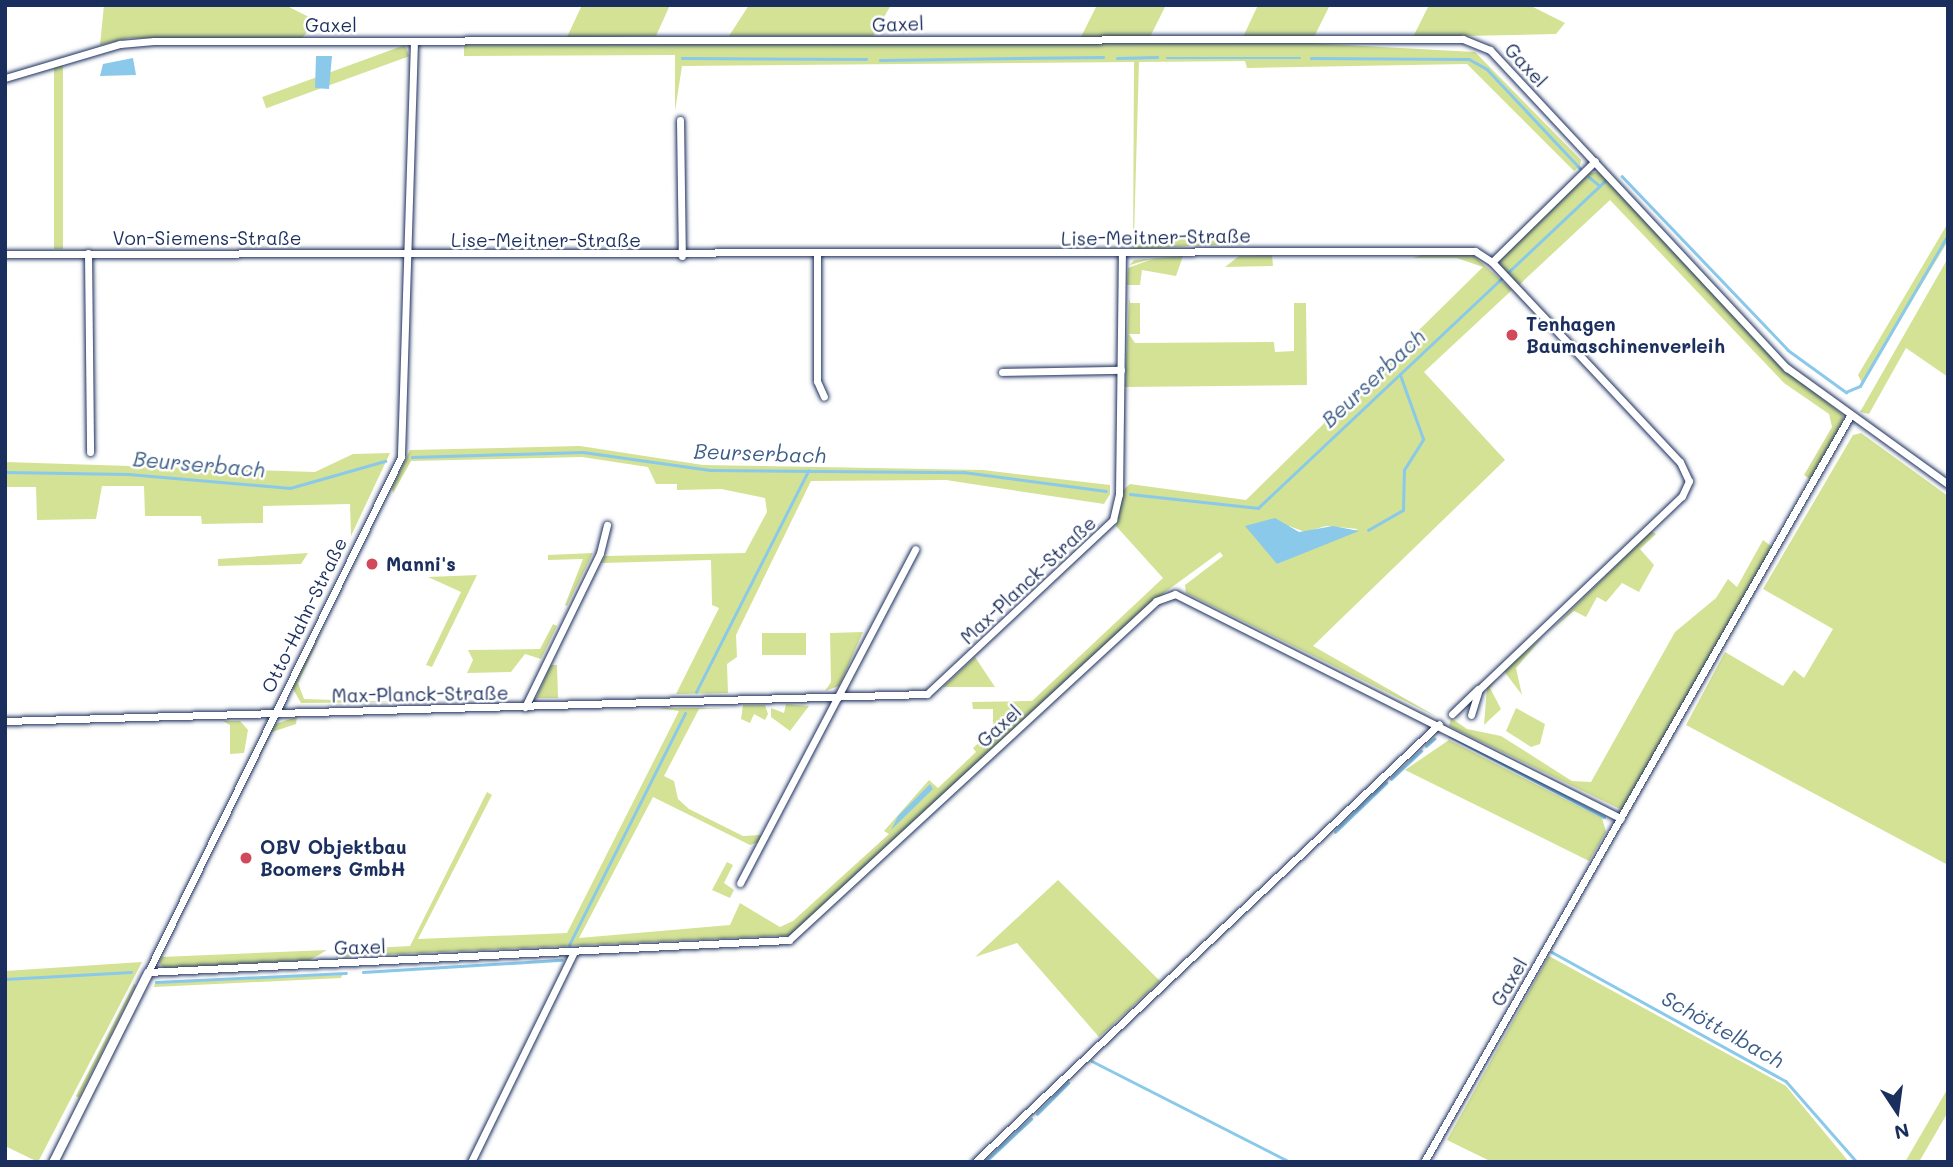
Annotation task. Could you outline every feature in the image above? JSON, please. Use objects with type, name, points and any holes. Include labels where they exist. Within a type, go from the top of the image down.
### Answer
[{"type":"street","name":"Gaxel","points":[[5,78],[130,42],[1463,39],[1490,50],[1768,351],[1948,484]]},
{"type":"street","name":"Otto-Hahn-Straße","points":[[53,1162],[401,457],[414,41]]},
{"type":"street","points":[[680,120],[682,256]]},
{"type":"street","points":[[1492,262],[1595,161]]},
{"type":"street","name":"Lise-Meitner-Straße","points":[[409,256],[1122,254],[1452,248],[1492,262],[1680,462],[1689,481],[1682,496],[1452,714]]},
{"type":"street","points":[[88,253],[90,452]]},
{"type":"street","name":"Von-Siemens-Straße","points":[[5,254],[409,256]]},
{"type":"street","name":"Max-Planck-Straße","points":[[5,720],[836,698],[931,692],[1109,527],[1119,494],[1122,254]]},
{"type":"street","points":[[817,255],[817,381],[824,397]]},
{"type":"street","points":[[1002,372],[1121,370]]},
{"type":"street","name":"Gaxel","points":[[1424,1162],[1851,414]]},
{"type":"street","points":[[525,707],[600,553],[607,525]]},
{"type":"street","points":[[740,883],[915,549]]},
{"type":"street","name":"Gaxel","points":[[148,972],[574,952],[798,935],[1166,596],[1194,598],[1621,818]]},
{"type":"street","name":"Lise-Meitner-Straße","points":[[1471,715],[1479,689]]},
{"type":"street","points":[[975,1162],[1439,724]]},
{"type":"street","points":[[471,1162],[574,952]]},
{"type":"green space","points":[[104,5],[285,5],[317,21],[302,38],[129,38],[100,45]]},
{"type":"green space","points":[[582,5],[670,5],[656,36],[567,37]]},
{"type":"green space","points":[[749,5],[891,5],[873,36],[729,36]]},
{"type":"green space","points":[[1097,5],[1166,5],[1150,37],[1081,37]]},
{"type":"green space","points":[[1258,5],[1330,5],[1314,37],[1243,37]]},
{"type":"green space","points":[[1429,5],[1529,5],[1565,23],[1556,34],[1413,37]]},
{"type":"green space","points":[[1307,43],[1475,52],[1581,160],[1580,166],[1574,171],[1467,64],[1247,68],[1245,61],[1139,62],[1134,236],[1249,237],[1249,243],[1133,249],[1134,62],[682,66],[675,111],[675,55],[464,56],[464,45]]},
{"type":"green space","points":[[405,45],[409,56],[266,108],[262,97]]},
{"type":"green space","points":[[54,65],[63,65],[63,249],[54,249]]},
{"type":"green space","points":[[1600,172],[1778,364],[1842,414],[1844,423],[1813,481],[1804,475],[1832,427],[1829,414],[1784,383],[1610,200],[1519,285],[1498,263],[1587,173]]},
{"type":"green space","points":[[1948,223],[1948,241],[1862,383],[1858,375]]},
{"type":"green space","points":[[1428,253],[1473,255],[1512,290],[1424,372],[1505,460],[1313,646],[1439,718],[1186,593],[1185,585],[1223,556],[1220,552],[1157,598],[795,935],[336,957],[336,950],[410,946],[487,792],[492,795],[418,939],[567,933],[679,711],[659,708],[729,708],[699,709],[664,776],[674,781],[678,799],[689,809],[743,836],[761,835],[776,813],[762,841],[750,845],[653,797],[579,938],[730,925],[740,903],[780,927],[793,921],[889,834],[884,831],[929,780],[938,788],[976,752],[973,748],[993,730],[993,709],[973,709],[972,702],[1032,701],[1163,578],[1116,526],[1123,490],[1130,484],[1246,500],[1483,267],[1457,258],[1413,258]],"holes":[[[1289,526],[1305,532],[1326,526],[1358,529],[1277,564]]]},
{"type":"green space","points":[[1272,255],[1273,266],[1225,267],[1239,256]]},
{"type":"green space","points":[[1183,256],[1176,276],[1142,270],[1140,285],[1127,285],[1128,268],[1154,258]]},
{"type":"green space","points":[[1154,258],[1130,265],[1134,260]]},
{"type":"green space","points":[[1948,258],[1948,377],[1906,348],[1869,414],[1860,412]]},
{"type":"green space","points":[[1129,297],[1130,303],[1140,303],[1140,334],[1129,334],[1135,343],[1274,342],[1275,352],[1294,351],[1294,303],[1306,303],[1307,385],[1125,387]]},
{"type":"green space","points":[[1861,433],[1948,496],[1948,865],[1686,725],[1725,652],[1783,686],[1794,670],[1804,678],[1833,629],[1763,589],[1853,435]]},
{"type":"green space","points":[[580,446],[703,465],[983,470],[1110,485],[1110,494],[1104,504],[946,480],[811,481],[736,635],[737,657],[727,664],[728,693],[676,694],[719,608],[712,605],[711,560],[602,563],[605,556],[745,553],[767,512],[765,498],[721,489],[677,490],[677,484],[656,484],[648,467],[582,457],[411,461],[393,493],[392,488],[410,450]]},
{"type":"green space","points":[[390,453],[351,536],[350,504],[263,506],[263,523],[202,524],[201,516],[145,516],[144,486],[102,486],[96,519],[37,520],[36,487],[5,487],[5,462],[315,472],[353,454]]},
{"type":"green space","points":[[1651,531],[1656,534],[1640,549],[1654,565],[1639,592],[1622,583],[1606,602],[1597,597],[1586,617],[1574,611],[1549,632]]},
{"type":"green space","points":[[1763,540],[1775,549],[1622,810],[1449,726],[1451,718],[1467,729],[1501,736],[1572,781],[1591,782],[1675,632],[1716,598],[1728,579],[1737,587]]},
{"type":"green space","points":[[308,553],[301,564],[218,566],[218,559]]},
{"type":"green space","points":[[593,553],[567,606],[565,605],[583,559],[548,560],[548,555]]},
{"type":"green space","points":[[477,575],[432,667],[426,665],[461,592],[428,577]]},
{"type":"green space","points":[[553,624],[557,626],[541,659],[525,654],[511,672],[467,673],[473,660],[468,650],[540,649]]},
{"type":"green space","points":[[325,626],[298,683],[304,699],[397,702],[301,703],[292,687]]},
{"type":"green space","points":[[863,632],[839,686],[825,691],[831,682],[830,633]]},
{"type":"green space","points":[[762,633],[806,633],[806,655],[762,655]]},
{"type":"green space","points":[[1544,636],[1516,668],[1522,695],[1504,671]]},
{"type":"green space","points":[[975,657],[995,687],[943,687]]},
{"type":"green space","points":[[551,665],[557,665],[558,698],[536,698]]},
{"type":"green space","points":[[1497,678],[1490,688],[1501,709],[1484,725],[1487,687]]},
{"type":"green space","points":[[786,704],[809,706],[790,731],[771,717],[771,708],[784,713]]},
{"type":"green space","points":[[743,705],[765,705],[768,714],[765,720],[754,714],[750,723],[741,719]]},
{"type":"green space","points":[[1516,708],[1545,724],[1540,744],[1531,747],[1506,731]]},
{"type":"green space","points":[[297,717],[296,724],[272,732],[240,795],[275,724]]},
{"type":"green space","points":[[223,721],[240,721],[248,730],[244,753],[230,754],[230,725]]},
{"type":"green space","points":[[1449,740],[1602,818],[1606,832],[1589,861],[1405,770]]},
{"type":"green space","points":[[727,862],[733,865],[724,883],[734,890],[730,898],[712,890]]},
{"type":"green space","points":[[1058,880],[1160,981],[1099,1037],[1017,943],[975,957]]},
{"type":"green space","points":[[327,950],[310,960],[164,968],[159,963],[161,957]]},
{"type":"green space","points":[[1549,956],[1786,1086],[1849,1162],[1492,1162],[1447,1140]]},
{"type":"green space","points":[[142,962],[38,1162],[5,1146],[5,971]]},
{"type":"green space","points":[[342,975],[341,978],[154,987],[155,983]]},
{"type":"green space","points":[[134,984],[136,985],[79,1098],[76,1096]]},
{"type":"green space","points":[[1948,1088],[1948,1112],[1919,1162],[1905,1162]]},
{"type":"water","points":[[316,56],[332,56],[329,89],[315,88]]},
{"type":"water","points":[[133,58],[136,75],[100,76],[103,64]]},
{"type":"water","points":[[1275,518],[1299,532],[1333,526],[1359,531],[1277,564],[1245,526]]},
{"type":"water","points":[[930,784],[933,789],[891,830],[898,816]]},
{"type":"waterway","points":[[880,60],[1103,57]]},
{"type":"waterway","points":[[1117,58],[1157,57]]},
{"type":"waterway","points":[[682,58],[866,59]]},
{"type":"waterway","points":[[1167,58],[1300,58]]},
{"type":"waterway","points":[[1311,58],[1469,59],[1487,69],[1580,168]]},
{"type":"waterway","name":"Beurserbach","points":[[1622,176],[1788,350],[1846,392],[1860,386],[1948,235]]},
{"type":"waterway","points":[[1589,177],[1600,186]]},
{"type":"waterway","name":"Beurserbach","points":[[1130,494],[1258,508],[1605,181]]},
{"type":"waterway","points":[[1368,530],[1403,510],[1404,470],[1423,439],[1400,375]]},
{"type":"waterway","name":"Beurserbach","points":[[412,457],[583,452],[710,470],[963,472],[1106,491]]},
{"type":"waterway","name":"Beurserbach","points":[[5,472],[128,474],[290,488],[385,461]]},
{"type":"waterway","points":[[696,692],[808,471]]},
{"type":"waterway","points":[[569,945],[685,713]]},
{"type":"waterway","points":[[1450,736],[1604,817]]},
{"type":"waterway","points":[[1426,746],[1434,739]]},
{"type":"waterway","points":[[1391,779],[1421,751]]},
{"type":"waterway","points":[[1335,832],[1386,783]]},
{"type":"waterway","name":"Schöttelbach","points":[[1552,952],[1786,1081],[1857,1162]]},
{"type":"waterway","points":[[363,972],[562,960]]},
{"type":"waterway","points":[[5,979],[131,972]]},
{"type":"waterway","points":[[156,982],[346,973]]},
{"type":"waterway","points":[[1092,1061],[1290,1162]]},
{"type":"waterway","points":[[1037,1114],[1068,1083]]},
{"type":"waterway","points":[[985,1162],[1031,1119]]},
{"type":"place","name":"Tenhagen Baumaschinenverleih","points":[[1512,335]]},
{"type":"place","name":"Manni's","points":[[372,564]]},
{"type":"place","name":"OBV Objektbau Boomers GmbH","points":[[246,858]]}]
